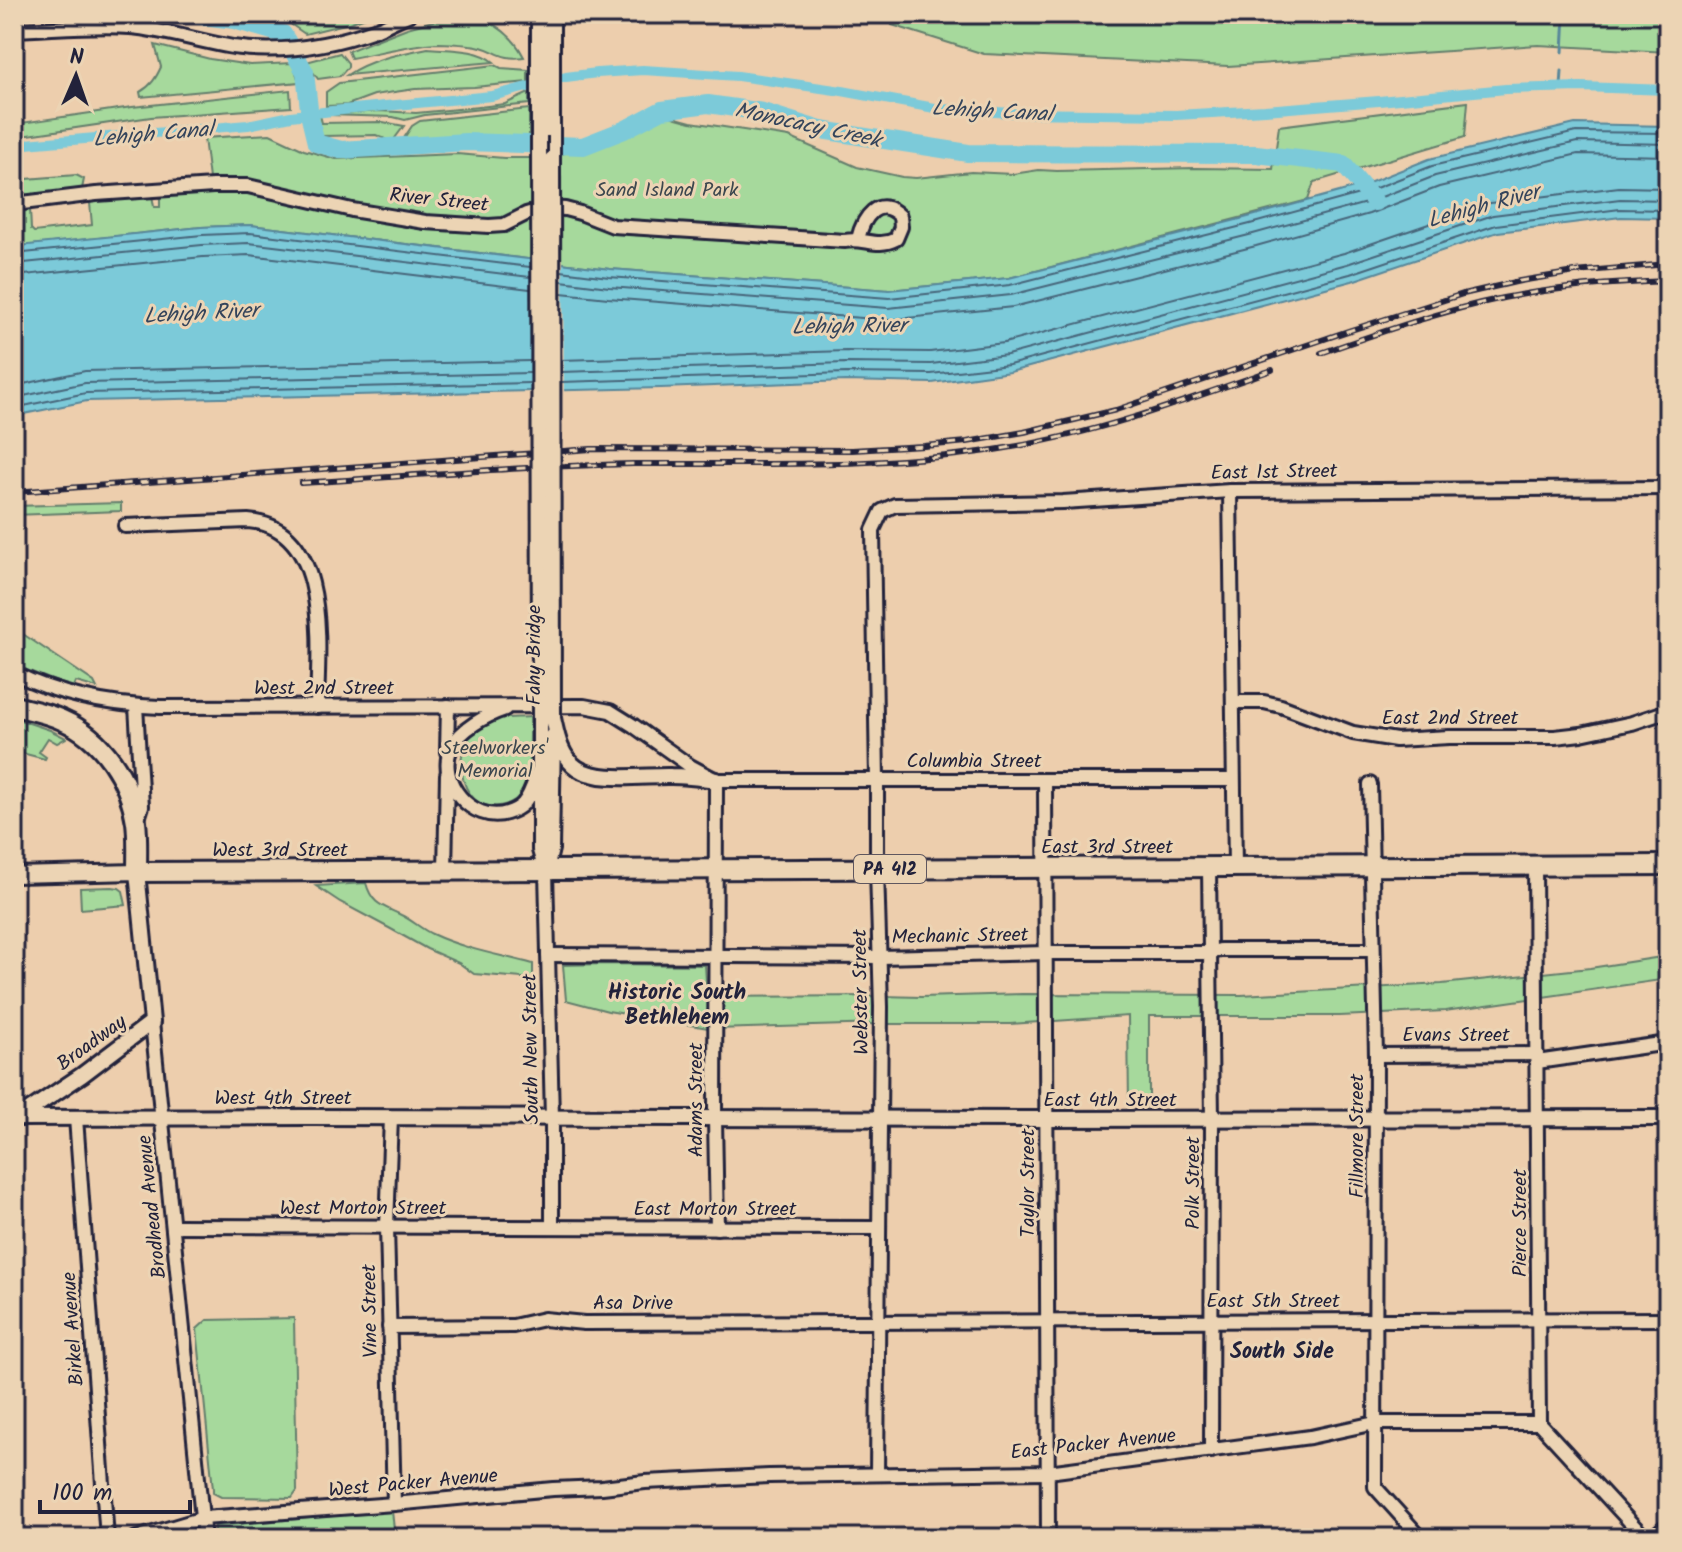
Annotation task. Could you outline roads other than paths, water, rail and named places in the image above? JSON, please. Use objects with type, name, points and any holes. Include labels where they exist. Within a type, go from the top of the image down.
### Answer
[{"type":"highway","points":[[14,706],[60,719],[78,729],[94,741],[115,765],[123,778],[136,824],[137,872]]},
{"type":"highway","name":"East 3rd Street","points":[[546,871],[1668,865]]},
{"type":"highway","name":"West 3rd Street","points":[[137,872],[546,871]]},
{"type":"main road","name":"Fahy Bridge","points":[[545,15],[547,717],[551,849],[546,871]]},
{"type":"main road","name":"Fahy Bridge","points":[[546,871],[540,850],[540,762],[547,717]]},
{"type":"main road","points":[[547,717],[561,749],[583,772],[606,776],[716,780]]},
{"type":"main road","name":"West 3rd Street","points":[[14,875],[137,872]]},
{"type":"main road","name":"Brodhead Avenue","points":[[137,872],[152,1022]]},
{"type":"main road","name":"Broadway","points":[[15,1119],[82,1075],[152,1022]]},
{"type":"main road","name":"East 4th Street","points":[[552,1118],[1668,1118]]},
{"type":"main road","name":"West 4th Street","points":[[15,1119],[552,1118]]},
{"type":"street","points":[[14,30],[131,27],[234,47],[271,50],[310,48],[340,41],[410,14]]},
{"type":"street","name":"River Street","points":[[14,204],[96,194],[248,186],[352,210],[425,222],[504,225],[548,208],[573,211],[613,226],[845,241],[858,239]]},
{"type":"street","name":"East 1st Street","points":[[882,511],[895,505],[1063,502],[1230,491],[1668,488]]},
{"type":"street","points":[[1230,491],[1235,867]]},
{"type":"street","name":"Webster Street","points":[[877,1474],[880,957],[873,530],[882,511]]},
{"type":"street","points":[[125,526],[248,521],[276,527],[305,562],[313,585],[319,623],[317,707]]},
{"type":"street","name":"West 2nd Street","points":[[14,673],[42,686],[76,696],[109,704],[136,706],[512,706]]},
{"type":"street","name":"East 2nd Street","points":[[1234,702],[1264,702],[1353,733],[1396,740],[1581,734],[1623,726],[1668,711]]},
{"type":"street","points":[[136,706],[142,806],[136,824]]},
{"type":"street","points":[[445,871],[448,706]]},
{"type":"street","points":[[540,762],[529,796],[522,805],[517,810],[496,815],[482,814],[467,805],[456,791],[447,765],[450,749],[457,739],[497,712],[512,706],[584,706],[610,711],[690,766],[716,780]]},
{"type":"street","name":"Columbia Street","points":[[716,780],[1233,780]]},
{"type":"street","name":"Adams Street","points":[[716,780],[717,1228]]},
{"type":"street","name":"Taylor Street","points":[[1045,780],[1048,1538]]},
{"type":"street","name":"Fillmore Street","points":[[1370,784],[1376,1055],[1375,1487],[1421,1538]]},
{"type":"street","name":"Pierce Street","points":[[1535,866],[1539,1423]]},
{"type":"street","name":"Polk Street","points":[[1209,867],[1211,1451]]},
{"type":"street","name":"South New Street","points":[[546,871],[552,1227]]},
{"type":"street","name":"Mechanic Street","points":[[548,955],[880,957],[1373,950]]},
{"type":"street","name":"Brodhead Avenue","points":[[152,1022],[204,1538]]},
{"type":"street","name":"Evans Street","points":[[1376,1055],[1537,1058],[1668,1043]]},
{"type":"street","name":"Vine Street","points":[[391,1117],[387,1227],[394,1504]]},
{"type":"street","name":"Birkel Avenue","points":[[76,1118],[107,1538]]},
{"type":"street","name":"West Morton Street","points":[[173,1226],[552,1227]]},
{"type":"street","name":"East Morton Street","points":[[552,1227],[879,1228]]},
{"type":"street","name":"Asa Drive","points":[[389,1327],[513,1326],[544,1319],[584,1323],[878,1321]]},
{"type":"street","name":"East 5th Street","points":[[878,1321],[1668,1319]]},
{"type":"street","name":"East Packer Avenue","points":[[553,1489],[645,1482],[877,1474],[1048,1472],[1327,1434],[1375,1423],[1539,1423]]},
{"type":"street","points":[[1539,1423],[1645,1538]]},
{"type":"street","name":"West Packer Avenue","points":[[136,1538],[203,1518],[553,1489]]},
{"type":"street","points":[[1652,1538],[1668,1524]]},
{"type":"water","name":"Lehigh River","points":[[1575,124],[1668,126],[1668,218],[1621,217],[1498,232],[1352,281],[1010,372],[932,383],[846,381],[87,401],[14,416],[14,247],[19,246],[201,227],[250,225],[610,269],[889,290],[1009,278],[1361,186],[1429,159]]},
{"type":"waterway","name":"Monocacy Creek","points":[[189,14],[234,20],[283,34],[305,72],[316,143],[341,150],[466,142],[583,146],[624,130],[662,110],[708,104],[763,112],[821,130],[968,153],[1256,154],[1343,164],[1375,202]]},
{"type":"waterway","points":[[1563,52],[1565,14]]},
{"type":"waterway","name":"Lehigh Canal","points":[[14,145],[248,125],[332,111],[492,96],[566,77],[643,70],[738,76],[940,109],[1014,113],[1176,115],[1506,89],[1581,87],[1668,90]]},
{"type":"waterway","points":[[1561,87],[1562,71]]},
{"type":"railway","points":[[14,492],[591,449],[852,450],[967,442],[1116,410],[1463,294],[1575,272],[1668,264]]},
{"type":"railway","points":[[1321,353],[1434,316],[1503,298],[1586,286],[1668,281]]},
{"type":"railway","points":[[301,483],[550,467],[871,462],[965,454],[1046,441],[1111,424],[1272,370]]},
{"type":"district","name":"Historic South Bethlehem","points":[[677,1004]]},
{"type":"district","name":"South Side","points":[[1282,1350]]},
{"type":"park label","name":"Sand Island Park","points":[[667,189]]},
{"type":"park label","name":"Steelworkers' Memorial","points":[[495,758]]}]
